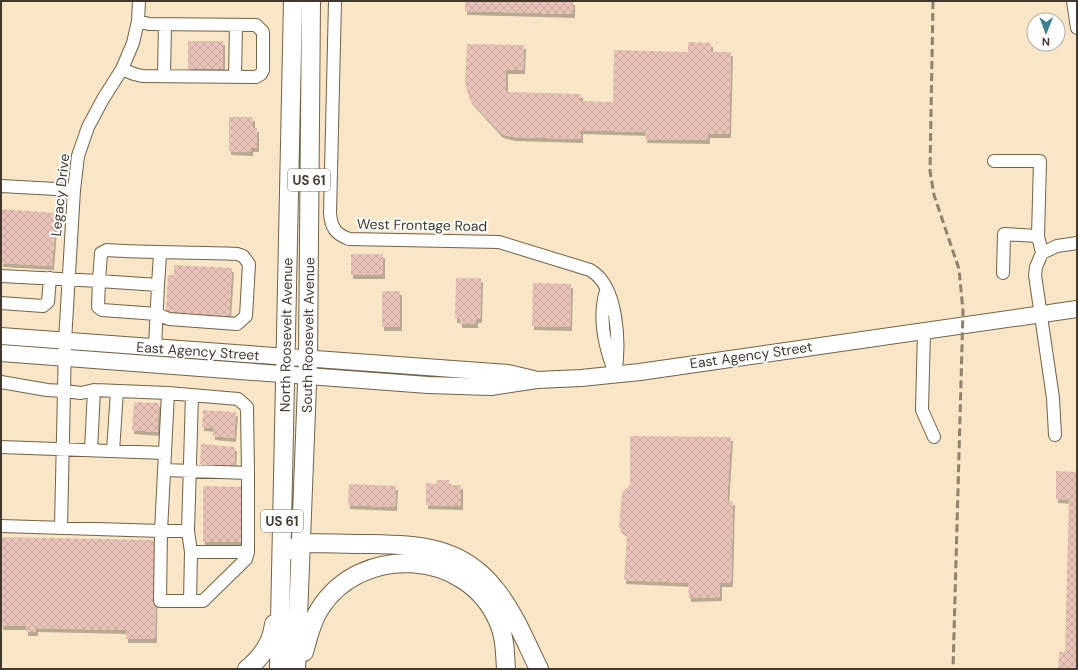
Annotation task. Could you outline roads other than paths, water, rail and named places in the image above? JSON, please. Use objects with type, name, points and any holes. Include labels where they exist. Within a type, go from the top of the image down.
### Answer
[{"type":"highway","name":"North Roosevelt Avenue","points":[[279,669],[294,1]]},
{"type":"highway","name":"South Roosevelt Avenue","points":[[296,669],[308,367],[311,1]]},
{"type":"highway","points":[[281,557],[301,543],[414,545],[433,549],[463,562],[482,575],[505,602],[539,669]]},
{"type":"highway","points":[[301,669],[311,627],[319,610],[329,596],[352,576],[371,568],[403,562],[434,566],[451,573],[479,592],[498,620],[503,634],[506,669]]},
{"type":"highway","points":[[247,669],[265,651],[273,635],[280,584]]},
{"type":"main road","name":"East Agency Street","points":[[1,336],[155,348],[286,365],[479,387],[514,385],[537,380],[615,375],[1077,309]]},
{"type":"main road","name":"East Agency Street","points":[[1,353],[64,358],[286,365]]},
{"type":"street","name":"Legacy Drive","points":[[61,528],[64,448],[64,358],[74,190],[78,156],[88,127],[103,99],[122,69],[133,43],[138,21],[139,1]]},
{"type":"street","name":"West Frontage Road","points":[[334,1],[330,213],[334,230],[349,239],[489,242],[510,244],[590,270],[602,279],[606,290],[603,304],[603,317],[607,348],[615,375]]},
{"type":"street","points":[[1073,1],[1077,28]]},
{"type":"street","points":[[122,69],[134,74],[235,77],[256,77],[261,74],[263,70],[263,32],[256,25],[149,24],[138,21]]},
{"type":"street","points":[[164,76],[165,24]]},
{"type":"street","points":[[235,77],[236,25]]},
{"type":"street","points":[[994,161],[1040,161],[1038,236],[1042,253],[1034,275],[1053,398],[1055,435]]},
{"type":"street","points":[[1,186],[74,190]]},
{"type":"street","points":[[1003,273],[1004,234],[1038,236]]},
{"type":"street","points":[[1042,253],[1057,246],[1077,243]]},
{"type":"street","points":[[106,250],[166,253],[237,254],[243,256],[249,264],[246,316],[237,324],[169,318],[157,314],[102,310],[98,307],[101,253],[106,250]]},
{"type":"street","points":[[155,348],[158,285],[166,253]]},
{"type":"street","points":[[1,276],[158,285]]},
{"type":"street","points":[[1,304],[43,306],[48,302],[50,278]]},
{"type":"street","points":[[924,330],[922,410],[934,437]]},
{"type":"street","points":[[1,382],[47,390],[81,393],[94,390],[168,393],[238,399],[247,407],[248,552],[246,559],[203,601],[160,601],[161,531],[168,393]]},
{"type":"street","points":[[91,450],[94,390]]},
{"type":"street","points":[[113,451],[117,391]]},
{"type":"street","points":[[190,601],[191,552],[188,531],[192,395]]},
{"type":"street","points":[[1,447],[64,448],[165,453]]},
{"type":"street","points":[[164,470],[248,473]]},
{"type":"street","points":[[1,526],[188,531]]},
{"type":"street","points":[[191,552],[248,552]]},
{"type":"railway","points":[[933,1],[930,171],[934,195],[959,269],[963,311],[953,669]]}]
